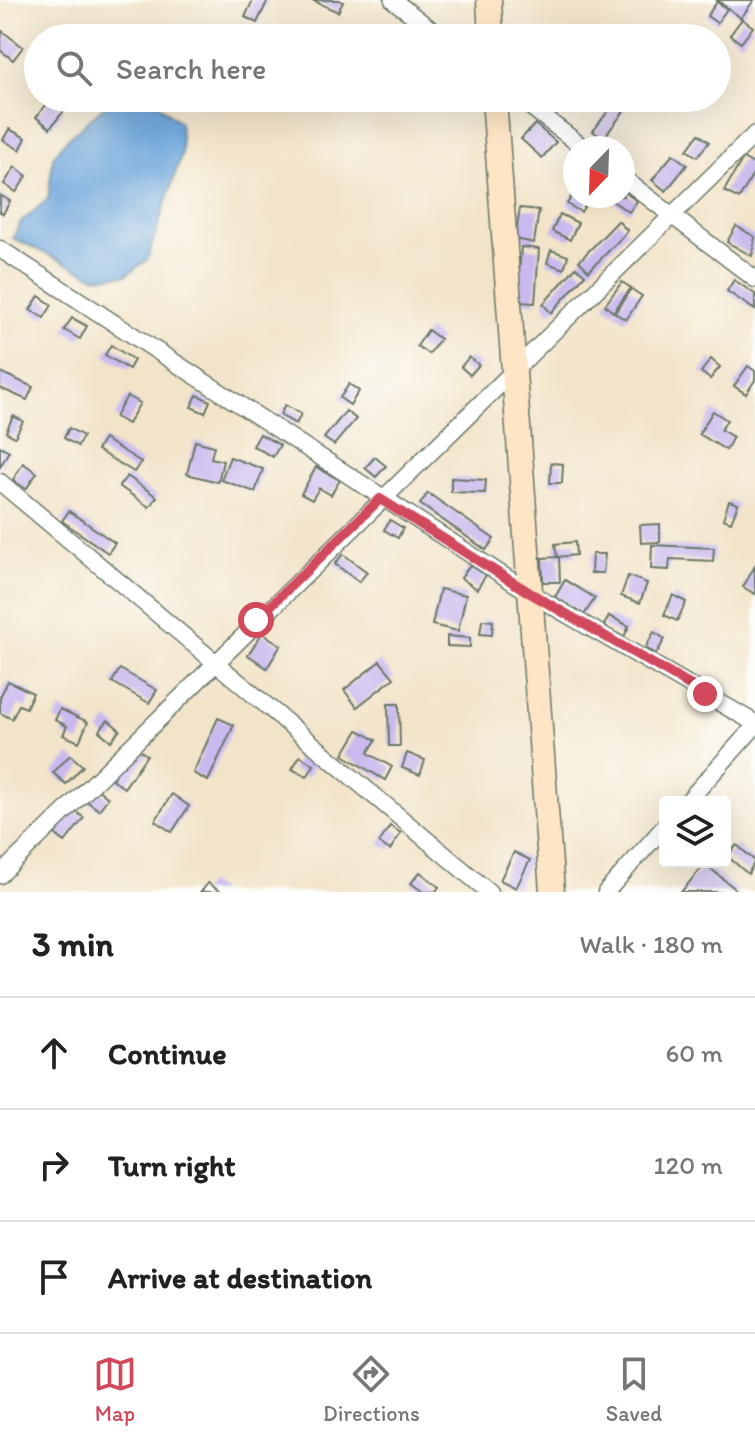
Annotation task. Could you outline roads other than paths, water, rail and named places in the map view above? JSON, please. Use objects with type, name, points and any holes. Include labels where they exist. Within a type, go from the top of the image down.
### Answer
[{"type":"main road","points":[[489,0],[490,24]]},
{"type":"main road","points":[[495,112],[552,892]]},
{"type":"street","points":[[393,0],[424,24]]},
{"type":"street","points":[[537,112],[568,136]]},
{"type":"street","points":[[0,875],[755,134]]},
{"type":"street","points":[[635,188],[755,279]]},
{"type":"street","points":[[0,249],[380,499],[530,593],[755,724],[692,796]]},
{"type":"street","points":[[0,482],[489,892]]},
{"type":"street","points":[[606,892],[659,833]]},
{"type":"water","points":[[98,112],[167,112],[180,123],[182,153],[147,260],[126,275],[95,277],[13,238],[20,223],[48,199],[53,157],[65,141]]}]
